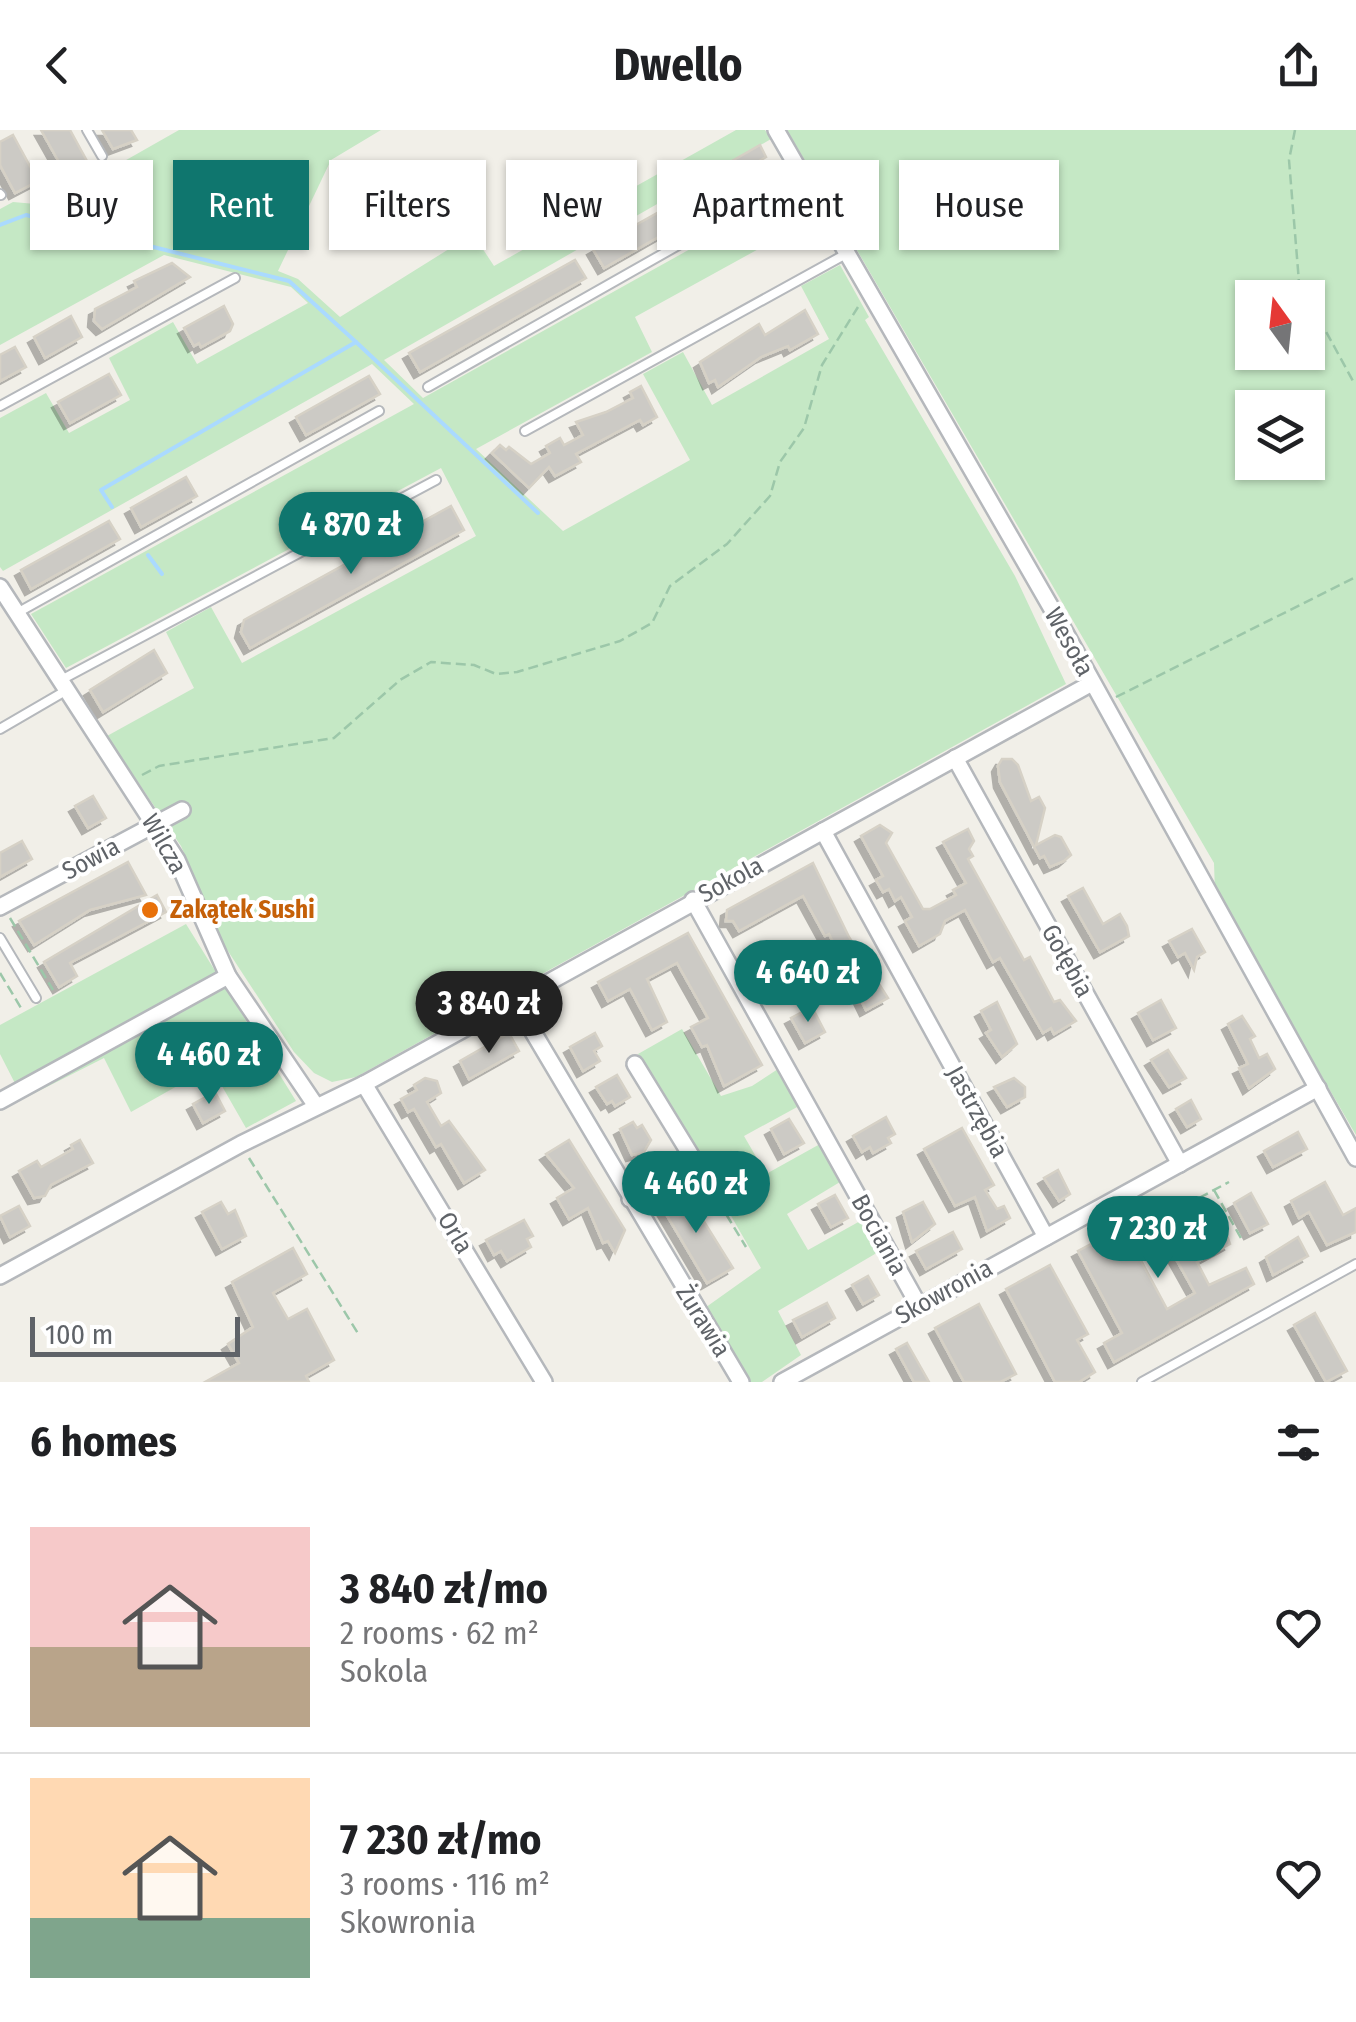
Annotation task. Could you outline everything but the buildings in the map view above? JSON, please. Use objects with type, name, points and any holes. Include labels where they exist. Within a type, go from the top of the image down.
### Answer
[{"type":"street","name":"Wesoła","points":[[776,130],[793,160]]},
{"type":"street","name":"Wesoła","points":[[844,250],[1092,683],[1356,1158]]},
{"type":"street","name":"Wilcza","points":[[0,587],[177,860],[228,976],[316,1106]]},
{"type":"street","name":"Sokola","points":[[0,1276],[241,1144],[364,1084],[1092,683]]},
{"type":"street","name":"Gołębia","points":[[955,758],[1180,1164]]},
{"type":"street","name":"Sowia","points":[[4,911],[182,810]]},
{"type":"street","name":"Jastrzębia","points":[[823,830],[1046,1236]]},
{"type":"street","name":"Bociania","points":[[693,900],[919,1306]]},
{"type":"street","points":[[0,1101],[228,976]]},
{"type":"street","name":"Żurawia","points":[[514,1000],[741,1382]]},
{"type":"street","points":[[630,1199],[695,1162],[635,1064]]},
{"type":"street","name":"Orla","points":[[364,1084],[544,1382]]},
{"type":"street","name":"Skowronia","points":[[782,1382],[1318,1088]]},
{"type":"lane","points":[[87,130],[102,156]]},
{"type":"lane","points":[[428,387],[671,250]]},
{"type":"lane","points":[[524,431],[846,254]]},
{"type":"lane","points":[[0,406],[235,278]]},
{"type":"lane","points":[[17,613],[379,412]]},
{"type":"lane","points":[[0,729],[64,685],[436,480]]},
{"type":"lane","points":[[0,938],[36,998]]},
{"type":"lane","points":[[1142,1382],[1356,1264]]},
{"type":"path","points":[[1295,130],[1289,160],[1299,282],[1353,381]]},
{"type":"path","points":[[127,784],[160,766],[334,738],[400,680],[431,662],[474,666],[496,674],[517,672],[620,640],[652,623],[670,586],[727,544],[770,496],[780,462],[804,428],[822,364],[868,292]]},
{"type":"path","points":[[1102,703],[1164,677],[1356,578]]},
{"type":"path","points":[[4,911],[52,990]]},
{"type":"path","points":[[0,973],[21,1008]]},
{"type":"path","points":[[241,1144],[359,1335]]},
{"type":"path","points":[[695,1162],[746,1247]]},
{"type":"path","points":[[1199,1198],[1228,1182]]},
{"type":"path","points":[[1214,1190],[1242,1240]]},
{"type":"green space","points":[[179,130],[381,130],[329,160],[309,206],[309,160],[173,160],[173,250],[288,250],[278,271],[298,279],[340,317],[447,250],[484,250],[494,266],[522,250],[577,250],[384,360],[423,398],[688,250],[757,250],[635,317],[652,352],[476,449],[563,531],[690,460],[643,374],[683,352],[712,405],[829,339],[801,286],[840,265],[869,317],[865,320],[1015,576],[1066,684],[356,1077],[332,1082],[314,1073],[294,1052],[224,945],[181,846],[107,736],[194,688],[166,632],[211,607],[242,663],[476,536],[441,468],[66,668],[31,614],[414,404],[372,364],[3,571],[0,418],[46,393],[69,433],[130,400],[109,358],[173,322],[197,364],[308,303],[291,287],[164,255],[0,345],[0,209],[13,202],[30,204],[30,250],[153,250],[153,160],[126,160]]},
{"type":"green space","points":[[736,130],[765,130],[771,139],[734,160],[683,160]]},
{"type":"green space","points":[[787,130],[1356,130],[1356,1135],[1215,893],[1214,863],[857,250],[879,250],[879,160],[804,160]]},
{"type":"green space","points":[[657,174],[657,204],[637,216],[637,186]]},
{"type":"green space","points":[[186,924],[296,1101],[246,1128],[211,1067],[131,1112],[104,1058],[23,1099],[0,1054],[0,1025]]},
{"type":"green space","points":[[682,1029],[721,1096],[752,1086],[778,1069],[799,1106],[744,1136],[766,1174],[820,1144],[840,1182],[787,1214],[808,1250],[862,1220],[880,1251],[778,1311],[801,1355],[762,1382],[745,1382],[702,1310],[761,1268],[638,1054]]},
{"type":"waterway","points":[[0,225],[26,215],[289,281],[356,342],[101,490],[112,507]]},
{"type":"waterway","points":[[356,342],[538,513]]},
{"type":"waterway","points":[[148,555],[162,574]]},
{"type":"place","name":"Zakątek Sushi","points":[[150,910]]}]
